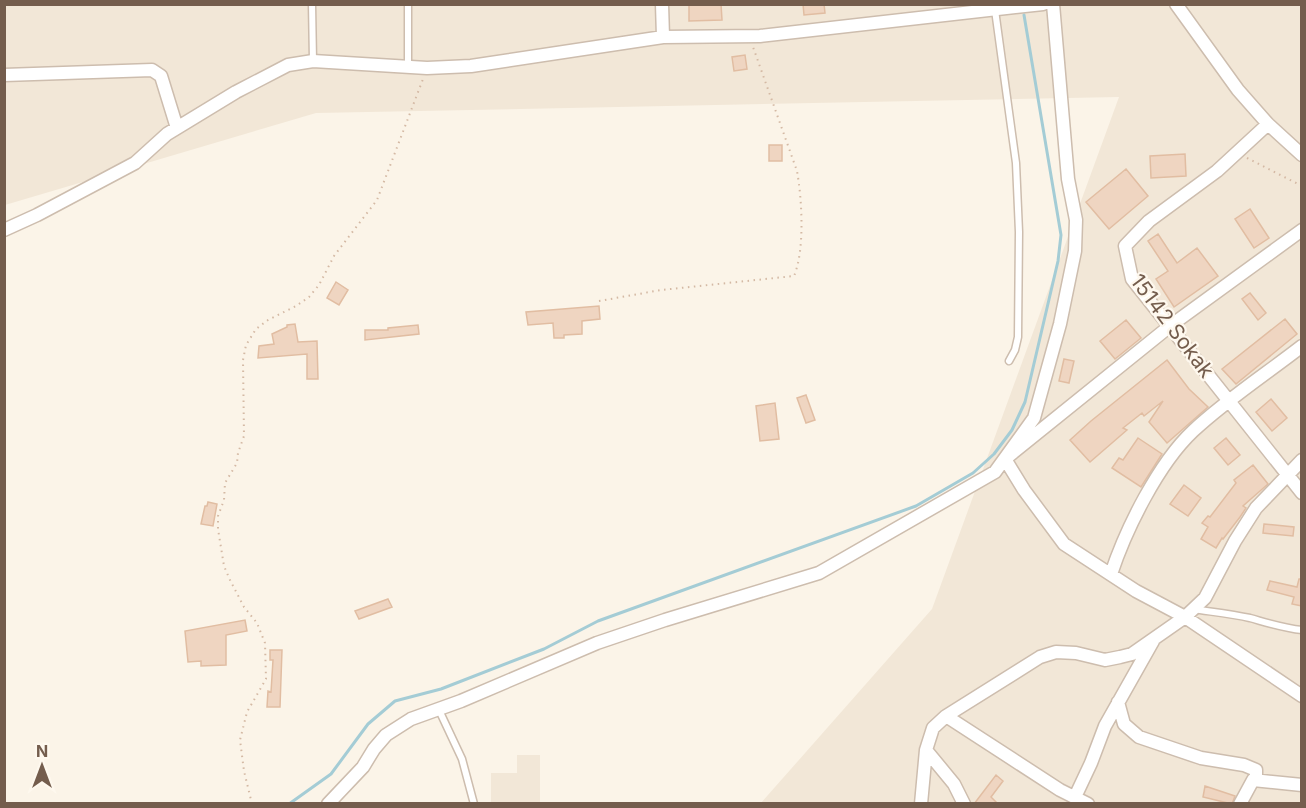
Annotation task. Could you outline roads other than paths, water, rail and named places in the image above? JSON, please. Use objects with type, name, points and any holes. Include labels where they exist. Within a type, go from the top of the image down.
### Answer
[{"type":"street","points":[[662,4],[663,37]]},
{"type":"street","points":[[4,230],[37,215],[135,162],[177,128],[288,64],[313,61],[408,65],[427,68],[471,66],[663,37],[750,36],[981,8],[995,10],[1043,4]]},
{"type":"street","points":[[328,804],[363,767],[386,735],[411,719],[439,710],[597,643],[819,573],[995,472],[1034,418],[1060,324],[1075,251],[1076,220],[1068,179],[1053,4]]},
{"type":"street","points":[[1176,4],[1238,90],[1268,124],[1302,155]]},
{"type":"street","points":[[4,75],[152,70],[161,76],[177,128]]},
{"type":"street","name":"15142 Sokak","points":[[1268,124],[1217,171],[1149,221],[1125,246],[1132,279],[1302,493]]},
{"type":"street","points":[[1005,459],[1170,326],[1302,230]]},
{"type":"street","points":[[1111,574],[1121,544],[1149,491],[1170,458],[1192,432],[1302,346]]},
{"type":"street","points":[[1005,459],[1024,490],[1065,544],[1136,591],[1189,613],[1302,696]]},
{"type":"street","points":[[921,804],[926,750],[933,728],[946,716],[1040,657],[1056,652],[1076,653],[1105,660],[1132,654],[1154,639],[1205,598],[1235,541],[1256,508],[1302,460]]},
{"type":"street","points":[[1075,797],[1105,726],[1154,639]]},
{"type":"street","points":[[1118,702],[1124,724],[1139,737],[1201,758],[1244,765],[1256,770],[1256,780]]},
{"type":"street","points":[[946,716],[1060,790],[1088,804]]},
{"type":"street","points":[[926,750],[954,784],[964,804]]},
{"type":"street","points":[[1240,804],[1253,780],[1302,785]]},
{"type":"lane","points":[[312,4],[313,61]]},
{"type":"lane","points":[[408,4],[408,65]]},
{"type":"lane","points":[[995,10],[1013,129],[1018,198],[1018,337],[1015,350],[1009,360]]},
{"type":"lane","points":[[1189,613],[1225,613],[1280,628],[1302,630]]},
{"type":"lane","points":[[439,710],[462,759],[474,804]]},
{"type":"waterway","points":[[289,804],[331,774],[368,724],[395,701],[441,689],[544,649],[598,621],[916,506],[973,473],[994,454],[1012,430],[1025,402],[1058,261],[1061,235],[1024,15]]}]
